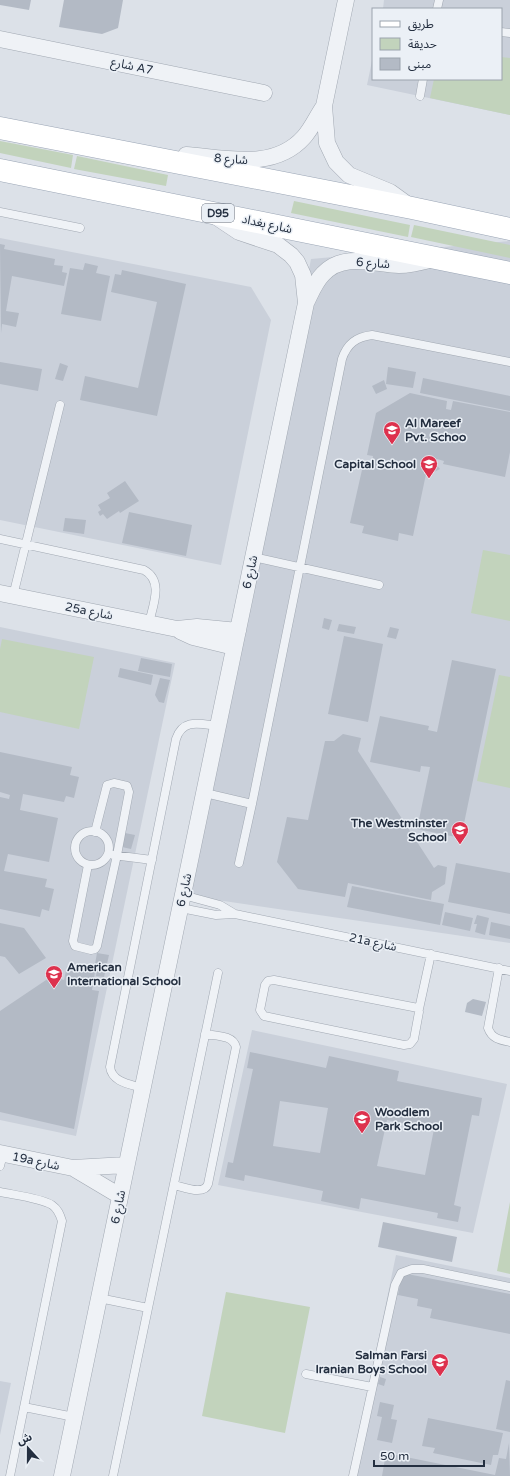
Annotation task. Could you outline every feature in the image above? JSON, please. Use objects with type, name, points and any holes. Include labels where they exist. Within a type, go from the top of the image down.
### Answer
[{"type":"main road","points":[[0,128],[44,138],[115,150],[412,208],[510,229]]},
{"type":"main road","name":"شارع بغداد","points":[[0,170],[510,273]]},
{"type":"street","name":"شارع 8","points":[[346,0],[324,106],[327,143],[333,157],[342,169],[349,175],[390,192],[412,208]]},
{"type":"street","name":"شارع A7","points":[[0,39],[264,93]]},
{"type":"street","name":"شارع 8","points":[[115,150],[241,160],[266,159],[284,153],[299,143],[324,106]]},
{"type":"street","name":"شارع 6","points":[[210,212],[219,220],[239,232],[278,245],[292,255],[303,275],[306,303]]},
{"type":"street","name":"شارع 6","points":[[62,1476],[306,303],[320,277],[337,264],[354,261],[400,265],[412,264],[435,258]]},
{"type":"street","name":"25a شارع","points":[[7,595],[177,629],[193,637],[234,647]]},
{"type":"street","name":"25a شارع","points":[[177,629],[196,627],[238,631]]},
{"type":"street","name":"19a شارع","points":[[1,1158],[73,1168],[126,1165]]},
{"type":"street","name":"19a شارع","points":[[73,1168],[120,1196]]},
{"type":"lane","points":[[420,96],[423,80]]},
{"type":"lane","points":[[0,212],[80,228]]},
{"type":"lane","points":[[239,862],[301,568],[342,359],[345,351],[356,339],[372,335],[510,362]]},
{"type":"lane","points":[[7,595],[25,544],[60,405]]},
{"type":"lane","points":[[0,539],[144,570],[150,573],[154,578],[156,589],[149,623]]},
{"type":"lane","points":[[253,557],[379,585]]},
{"type":"lane","points":[[142,1088],[114,1077],[110,1066],[178,732],[181,728],[188,724],[194,723],[218,726]]},
{"type":"lane","points":[[88,865],[73,941],[75,946],[91,950],[95,949],[97,946],[117,855],[129,792],[127,786],[114,783],[107,785],[95,832]]},
{"type":"lane","points":[[205,793],[252,804]]},
{"type":"lane","points":[[95,832],[105,838],[108,842],[107,854],[100,863],[88,865],[78,858],[75,852],[75,845],[82,834],[95,832]]},
{"type":"lane","points":[[107,854],[152,860]]},
{"type":"lane","name":"21a شارع","points":[[182,901],[216,915],[235,914],[510,971]]},
{"type":"lane","name":"21a شارع","points":[[182,901],[220,905],[235,914]]},
{"type":"lane","points":[[419,1008],[274,980],[268,981],[265,985],[260,1010],[264,1016],[407,1045],[414,1039],[431,954]]},
{"type":"lane","points":[[499,968],[488,1028],[490,1034],[494,1038],[510,1042]]},
{"type":"lane","points":[[114,1476],[218,973]]},
{"type":"lane","points":[[174,1185],[201,1190],[207,1187],[208,1184],[236,1047],[229,1038],[205,1034]]},
{"type":"lane","points":[[0,1192],[49,1204],[59,1212],[62,1221],[10,1476]]},
{"type":"lane","points":[[353,1476],[395,1285],[401,1273],[412,1269],[423,1269],[510,1287]]},
{"type":"lane","points":[[99,1298],[148,1308]]},
{"type":"lane","points":[[306,1374],[372,1387]]},
{"type":"lane","points":[[24,1407],[74,1416]]},
{"type":"shaded area","points":[[384,0],[510,0],[510,115],[367,85],[372,61],[372,80],[502,80],[502,8],[383,8]]},
{"type":"shaded area","points":[[0,238],[251,287],[271,320],[221,565],[0,520]]},
{"type":"shaded area","name":"Al Mareef Pvt. Schoo","points":[[510,241],[510,943],[183,895],[238,631],[311,259]]},
{"type":"shaded area","name":"American International School","points":[[0,627],[175,663],[76,1136],[0,1120]]},
{"type":"shaded area","name":"Woodlem Park School","points":[[252,1030],[507,1084],[473,1233],[218,1185]]},
{"type":"shaded area","name":"Salman Farsi Iranian Boys School","points":[[396,1255],[510,1278],[510,1476],[350,1476]]},
{"type":"shaded area","points":[[0,1381],[11,1383],[0,1435]]},
{"type":"green space","points":[[502,57],[510,58],[510,115],[430,98],[434,80],[502,80]]},
{"type":"green space","points":[[0,141],[73,155],[71,168],[0,153]]},
{"type":"green space","points":[[77,156],[168,175],[166,186],[74,169]]},
{"type":"green space","points":[[294,201],[410,225],[408,237],[291,213]]},
{"type":"green space","points":[[414,225],[510,245],[510,258],[411,237]]},
{"type":"green space","points":[[483,550],[510,555],[510,621],[471,613]]},
{"type":"green space","points":[[2,639],[94,657],[79,729],[0,712],[0,649]]},
{"type":"green space","points":[[499,675],[510,677],[510,788],[477,781]]},
{"type":"green space","points":[[510,1202],[510,1274],[497,1271]]},
{"type":"green space","points":[[226,1292],[310,1307],[285,1433],[202,1416]]},
{"type":"building","points":[[0,0],[31,0],[29,10],[0,5]]},
{"type":"building","points":[[64,0],[123,0],[118,28],[102,34],[59,27]]},
{"type":"building","points":[[0,244],[5,245],[4,249],[55,259],[54,265],[63,266],[62,272],[67,273],[64,286],[12,276],[6,311],[19,313],[16,327],[2,324],[1,333]]},
{"type":"building","points":[[85,263],[98,266],[96,273],[110,276],[101,321],[61,314],[70,268],[83,270]]},
{"type":"building","points":[[122,270],[186,284],[157,416],[80,400],[85,376],[138,388],[157,302],[111,292],[115,274],[121,275]]},
{"type":"building","points":[[0,362],[42,369],[38,391],[0,384]]},
{"type":"building","points":[[60,363],[68,366],[63,381],[55,379]]},
{"type":"building","points":[[388,367],[416,372],[413,388],[386,384]]},
{"type":"building","points":[[423,378],[510,396],[510,411],[420,393]]},
{"type":"building","points":[[384,380],[387,389],[376,394],[372,386]]},
{"type":"building","points":[[410,393],[447,401],[446,409],[451,410],[453,401],[510,412],[510,452],[505,477],[443,464],[444,461],[437,459],[436,464],[440,469],[432,473],[425,466],[424,474],[426,474],[413,536],[399,533],[398,541],[362,533],[364,526],[350,523],[364,461],[372,463],[373,456],[367,455],[376,413]]},
{"type":"building","points":[[125,481],[139,501],[107,519],[103,514],[100,516],[98,512],[101,510],[98,505],[110,498],[107,493]]},
{"type":"building","points":[[129,512],[192,525],[186,556],[122,543]]},
{"type":"building","points":[[65,518],[86,520],[84,534],[63,531]]},
{"type":"building","points":[[324,618],[332,620],[329,630],[322,628]]},
{"type":"building","points":[[339,624],[356,627],[354,634],[337,631]]},
{"type":"building","points":[[390,627],[399,629],[396,639],[387,637]]},
{"type":"building","points":[[344,636],[383,644],[368,722],[328,714]]},
{"type":"building","points":[[141,658],[172,664],[170,677],[138,671]]},
{"type":"building","points":[[452,660],[496,669],[461,838],[417,829],[430,767],[421,766],[420,772],[370,762],[380,716],[429,726],[428,730],[437,732]]},
{"type":"building","points":[[120,668],[153,675],[151,685],[118,677]]},
{"type":"building","points":[[160,678],[170,680],[164,703],[159,702],[155,695]]},
{"type":"building","points":[[343,734],[361,738],[358,751],[434,868],[438,865],[447,867],[445,884],[432,892],[431,900],[348,883],[345,897],[298,889],[277,862],[287,817],[308,820],[325,741],[334,741]]},
{"type":"building","points":[[0,752],[72,767],[70,775],[79,777],[74,798],[66,796],[64,802],[23,794],[20,810],[58,818],[49,862],[8,854],[4,871],[47,879],[45,887],[54,889],[49,911],[42,909],[40,917],[0,909],[0,797],[9,799],[10,795],[0,792]]},
{"type":"building","points":[[125,833],[135,835],[131,849],[122,847]]},
{"type":"building","points":[[456,863],[510,873],[510,914],[448,902]]},
{"type":"building","points":[[352,886],[444,904],[440,925],[347,907]]},
{"type":"building","points":[[445,912],[473,918],[470,931],[442,925]]},
{"type":"building","points":[[477,915],[489,918],[485,935],[475,932],[477,924],[474,924]]},
{"type":"building","points":[[491,922],[510,926],[510,939],[489,935]]},
{"type":"building","points":[[0,923],[24,928],[46,958],[19,974],[5,957],[0,956]]},
{"type":"building","points":[[97,953],[109,955],[104,977],[96,976],[98,965],[95,964]]},
{"type":"building","points":[[67,966],[95,972],[92,990],[99,991],[74,1129],[0,1112],[0,1011],[52,976],[64,980]]},
{"type":"building","points":[[473,999],[486,1002],[482,1016],[465,1012],[467,1003]]},
{"type":"building","name":"Woodlem Park School","points":[[250,1052],[326,1068],[329,1056],[399,1071],[397,1081],[482,1098],[479,1116],[472,1115],[454,1205],[461,1207],[458,1222],[437,1218],[438,1213],[361,1198],[359,1209],[321,1201],[323,1191],[245,1175],[244,1181],[225,1177],[228,1162],[233,1163],[253,1069],[247,1068]],"holes":[[[280,1101],[328,1108],[320,1153],[273,1146]],[[387,1120],[434,1129],[425,1175],[377,1166]]]},
{"type":"building","points":[[383,1222],[457,1237],[452,1262],[378,1247]]},
{"type":"building","points":[[402,1273],[510,1294],[510,1334],[430,1318],[432,1309],[417,1306],[418,1299],[398,1295]]},
{"type":"building","points":[[380,1377],[386,1379],[384,1386],[378,1384]]},
{"type":"building","points":[[506,1380],[510,1381],[510,1432],[496,1429]]},
{"type":"building","points":[[380,1402],[394,1405],[391,1419],[397,1420],[392,1443],[377,1440],[382,1417],[377,1416]]},
{"type":"building","points":[[428,1418],[503,1433],[498,1455],[493,1455],[491,1465],[433,1453],[435,1448],[422,1446]]},
{"type":"building","points":[[509,1443],[510,1476],[382,1476],[386,1453],[495,1475],[499,1458],[506,1459]]},
{"type":"place","name":"Al Mareef Pvt. Schoo","points":[[392,445]]},
{"type":"place","name":"Capital School","points":[[429,479]]},
{"type":"place","name":"The Westminster School","points":[[460,845]]},
{"type":"place","name":"American International School","points":[[54,989]]},
{"type":"place","name":"Woodlem Park School","points":[[362,1134]]},
{"type":"place","name":"Salman Farsi Iranian Boys School","points":[[440,1377]]}]
